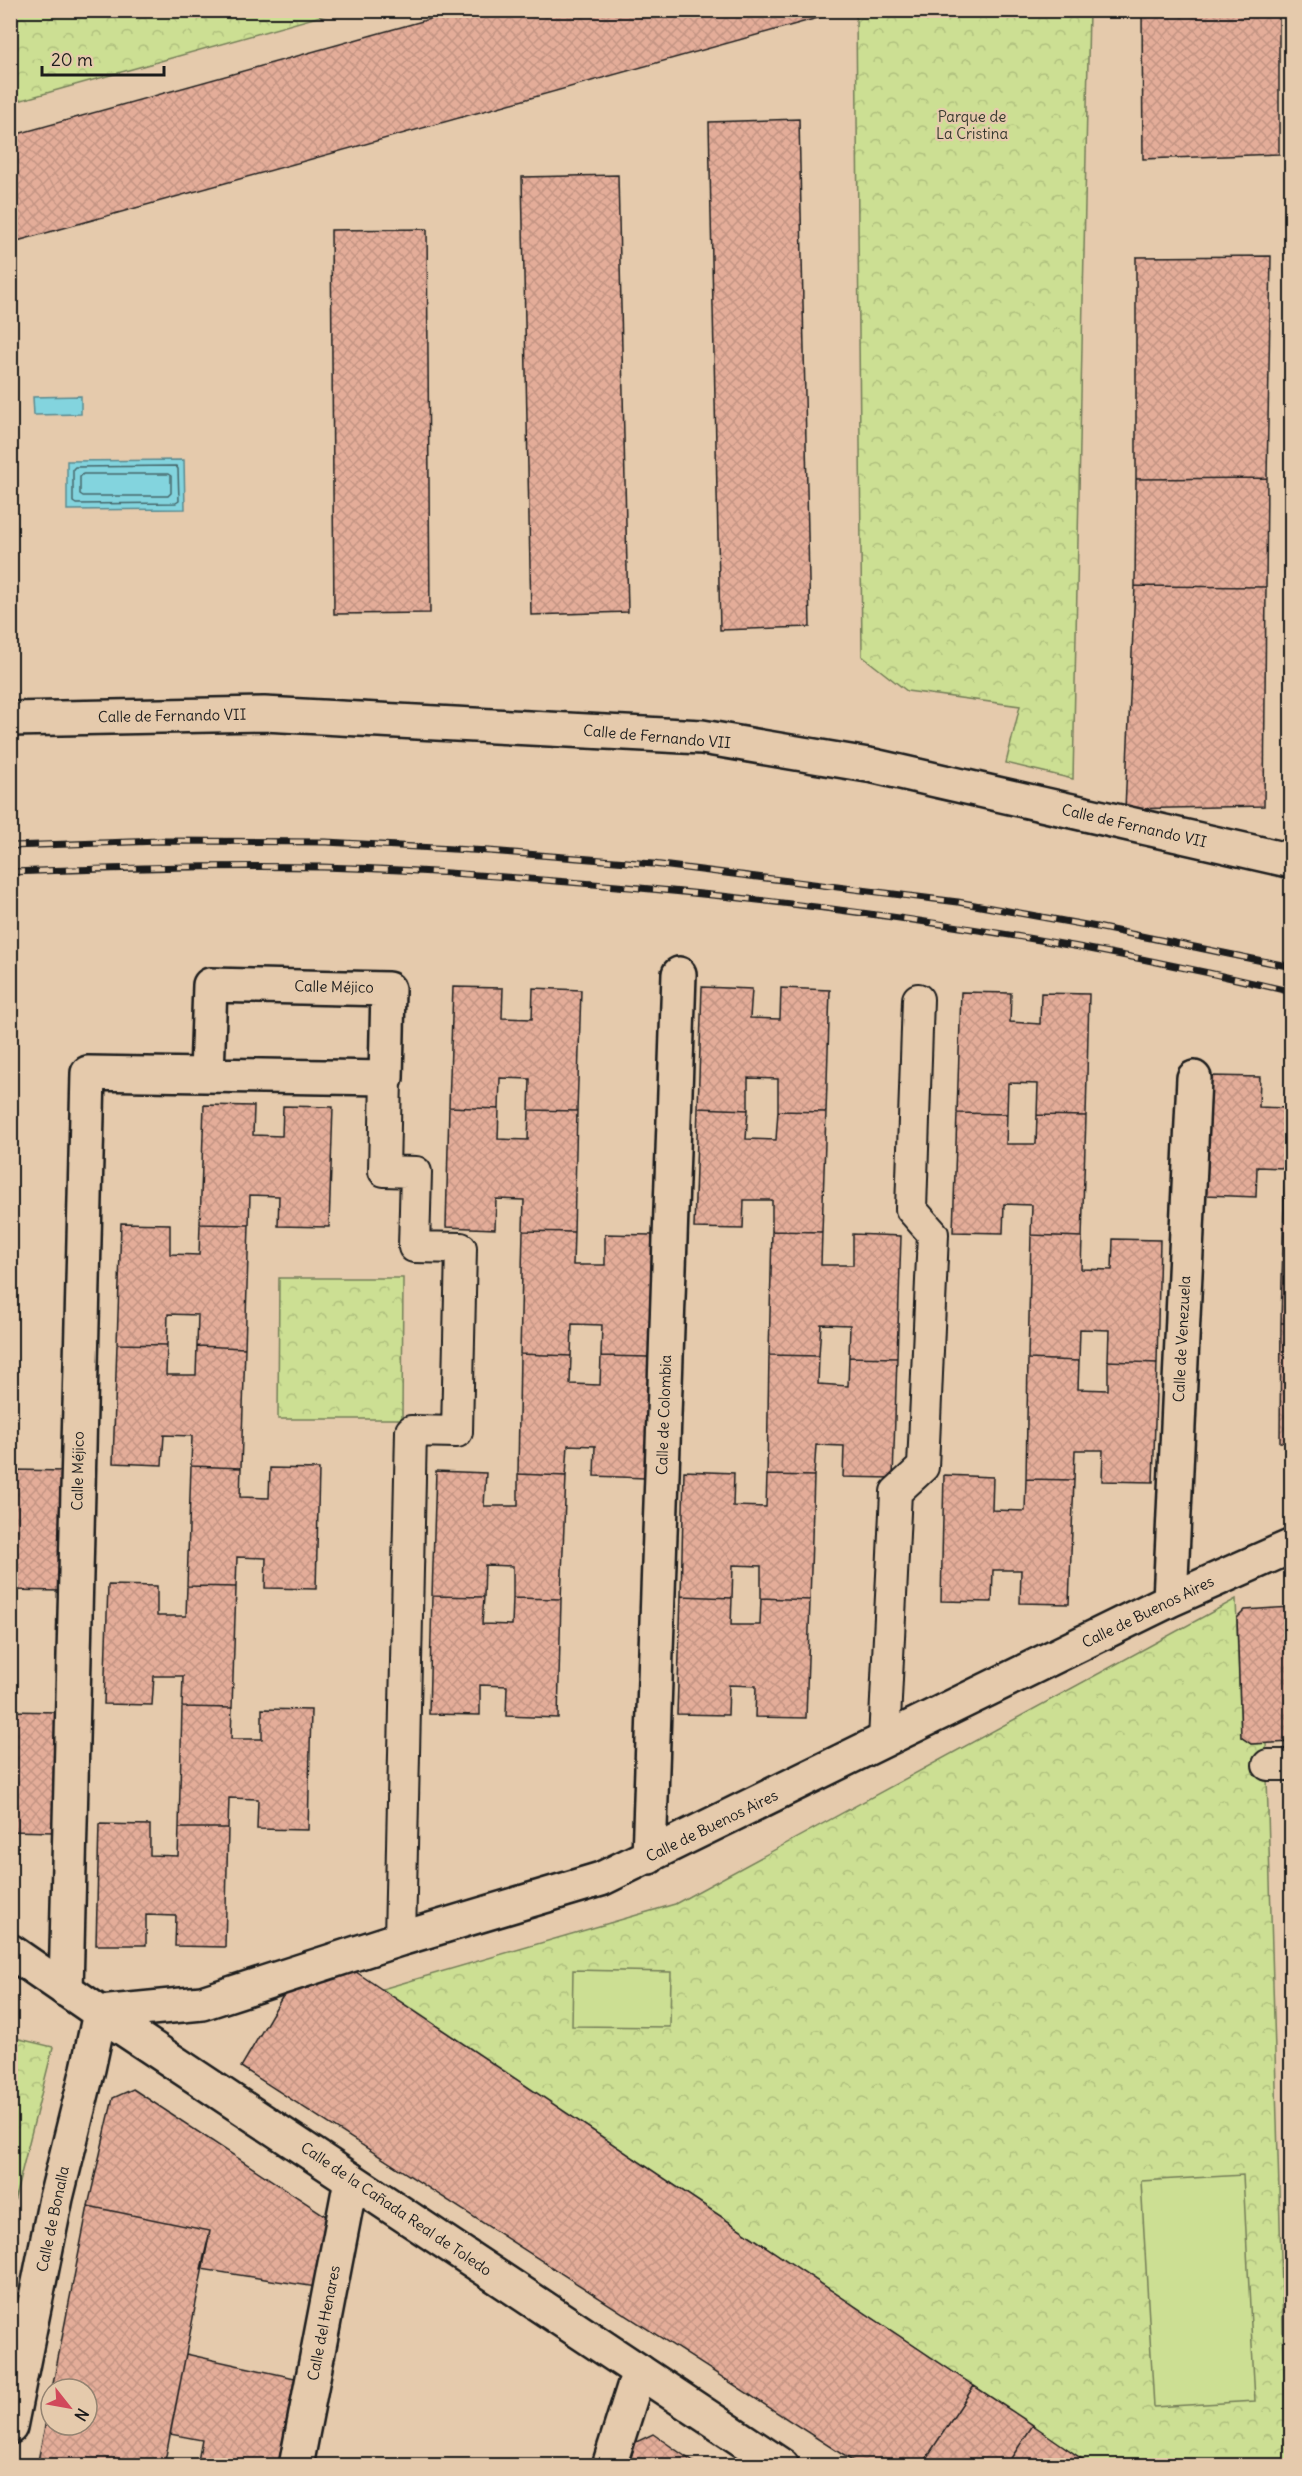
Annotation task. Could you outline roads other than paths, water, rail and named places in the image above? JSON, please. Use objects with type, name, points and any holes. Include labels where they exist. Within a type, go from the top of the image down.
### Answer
[{"type":"street","name":"Calle de Fernando VII","points":[[10,719],[264,714],[702,737],[874,766],[1292,861]]},
{"type":"street","name":"Calle de Colombia","points":[[649,1857],[679,974]]},
{"type":"street","name":"Calle Méjico","points":[[66,1989],[88,1072],[207,1075],[386,1078],[388,989],[210,985],[207,1075]]},
{"type":"street","points":[[884,1741],[896,1492],[923,1467],[933,1234],[911,1209],[918,999]]},
{"type":"street","points":[[386,1078],[384,1171],[416,1172],[414,1247],[461,1248],[457,1432],[411,1431],[400,1939]]},
{"type":"street","name":"Calle de Venezuela","points":[[1170,1600],[1194,1078]]},
{"type":"street","name":"Calle de Buenos Aires","points":[[99,2013],[202,2003],[400,1939],[601,1879],[1170,1600],[1292,1546]]},
{"type":"street","name":"Calle de la Cañada Real de Toledo","points":[[10,1952],[782,2466]]},
{"type":"street","name":"Calle de Bonalla","points":[[10,2427],[56,2198],[88,2069],[99,2013]]},
{"type":"street","name":"Calle del Henares","points":[[296,2466],[351,2180]]},
{"type":"street","points":[[609,2466],[639,2371]]},
{"type":"water","points":[[81,396],[81,414],[34,415],[33,397]]},
{"type":"water","points":[[184,460],[185,509],[67,510],[67,461]]},
{"type":"railway","points":[[10,846],[161,841],[326,842],[489,851],[653,864],[958,902],[1097,927],[1292,967]]},
{"type":"railway","points":[[10,872],[166,867],[322,867],[452,873],[670,891],[849,911],[1027,938],[1116,954],[1292,992]]},
{"type":"park label","name":"Parque de La Cristina","points":[[972,126]]}]
